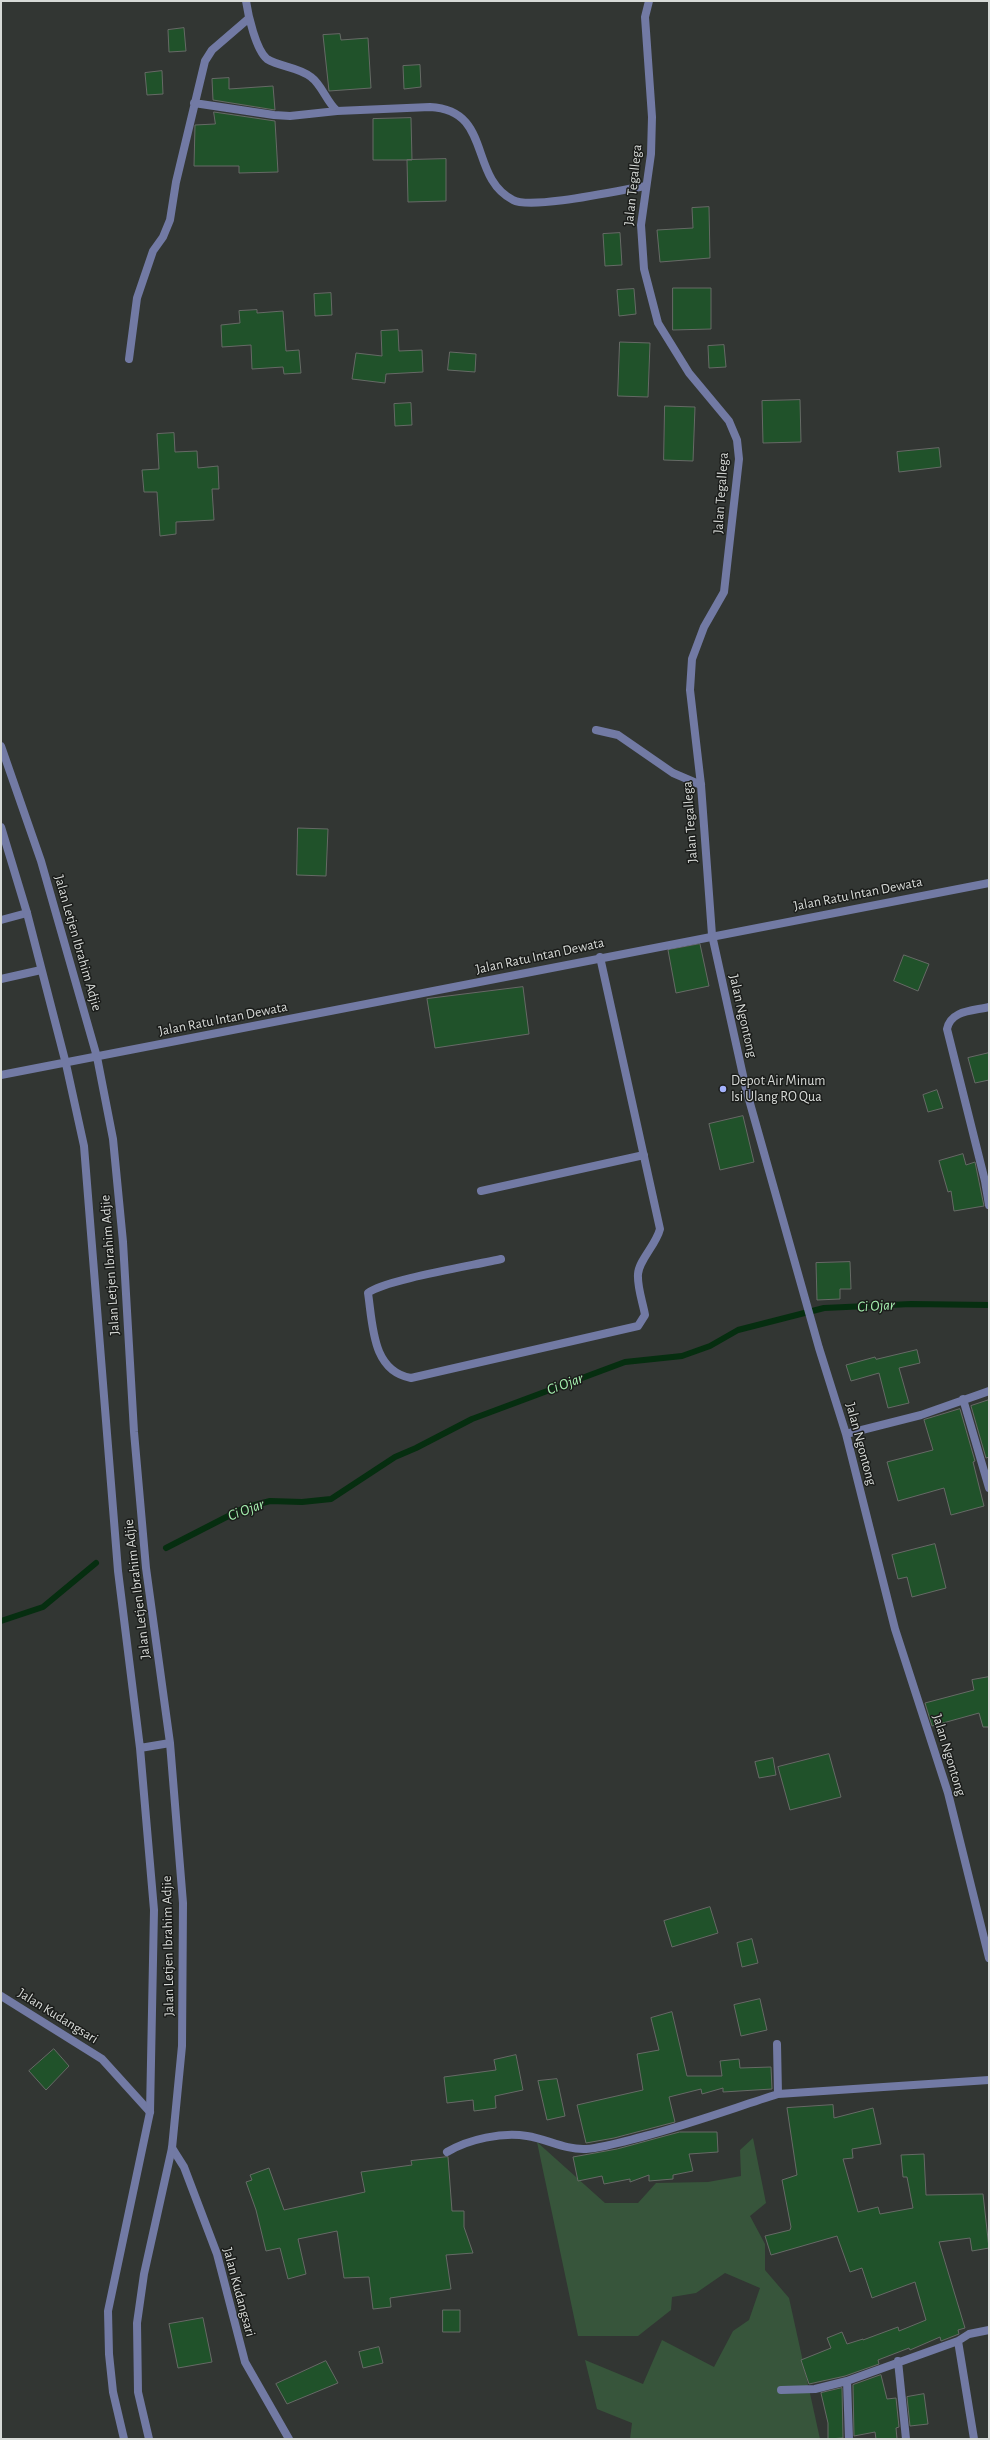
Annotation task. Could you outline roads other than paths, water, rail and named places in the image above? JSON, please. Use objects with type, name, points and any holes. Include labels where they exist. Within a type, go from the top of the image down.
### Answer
[{"type":"street","points":[[246,1],[248,19],[261,50],[267,58],[310,76],[330,105],[337,111]]},
{"type":"street","name":"Jalan Tegallega","points":[[649,1],[645,17],[652,118],[650,154],[641,225],[644,269],[656,317],[689,373],[729,421],[737,440],[739,459],[724,592],[704,628],[692,660],[690,690],[701,785],[712,935]]},
{"type":"street","points":[[129,359],[137,298],[153,251],[163,237],[170,220],[194,103],[205,61],[212,50],[248,19]]},
{"type":"street","points":[[194,103],[279,116],[337,111],[430,107],[442,108],[460,115],[468,124],[489,176],[497,188],[514,201],[531,203],[559,200],[646,186]]},
{"type":"street","points":[[596,730],[618,735],[673,773],[701,785]]},
{"type":"street","name":"Jalan Letjen Ibrahim Adjie","points":[[1,746],[41,861],[97,1057],[113,1139],[123,1242],[134,1432],[146,1568],[170,1743],[183,1903],[182,2046],[172,2148],[144,2274],[137,2323],[138,2392],[149,2439]]},
{"type":"street","name":"Jalan Letjen Ibrahim Adjie","points":[[1,827],[27,913],[42,970],[66,1064],[84,1146],[118,1571],[140,1748],[154,1910],[150,2112],[108,2311],[109,2354],[113,2392],[124,2439]]},
{"type":"street","name":"Jalan Ratu Intan Dewata","points":[[1,1075],[66,1064],[712,935],[989,883]]},
{"type":"street","points":[[1,920],[27,913]]},
{"type":"street","name":"Jalan Ngontong","points":[[712,935],[746,1089],[818,1348],[846,1434],[895,1629],[948,1793],[989,1958]]},
{"type":"street","points":[[501,1259],[374,1288],[368,1293],[379,1354],[388,1366],[399,1376],[411,1378],[638,1326],[645,1315],[638,1275],[640,1266],[658,1238],[660,1229],[600,957]]},
{"type":"street","points":[[1,979],[42,970]]},
{"type":"street","points":[[989,1007],[954,1015],[949,1021],[947,1029],[987,1181],[989,1205]]},
{"type":"street","points":[[481,1191],[644,1156]]},
{"type":"street","points":[[846,1434],[921,1416],[962,1399],[989,1391]]},
{"type":"street","points":[[962,1399],[989,1488]]},
{"type":"street","points":[[140,1748],[170,1743]]},
{"type":"street","name":"Jalan Kudangsari","points":[[1,1996],[102,2059],[150,2112]]},
{"type":"street","points":[[777,2044],[778,2094]]},
{"type":"street","points":[[447,2152],[457,2147],[504,2136],[526,2136],[567,2148],[585,2149],[610,2145],[662,2131],[778,2094],[989,2080]]},
{"type":"street","name":"Jalan Kudangsari","points":[[172,2148],[184,2167],[217,2254],[245,2362],[289,2439]]},
{"type":"street","points":[[781,2390],[815,2389],[847,2382],[898,2361],[958,2341],[969,2334],[989,2330]]},
{"type":"street","points":[[958,2341],[974,2439]]},
{"type":"street","points":[[898,2361],[906,2439]]},
{"type":"street","points":[[847,2382],[849,2439]]},
{"type":"waterway","name":"Ci Ojar","points":[[166,1548],[244,1508],[270,1501],[302,1502],[331,1499],[395,1457],[416,1448],[472,1419],[625,1362],[682,1356],[710,1346],[738,1330],[824,1308],[911,1304],[989,1305]]},
{"type":"waterway","name":"Ci Ojar","points":[[1,1621],[43,1607],[96,1563]]},
{"type":"place","name":"Depot Air Minum Isi Ulang RO Qua","points":[[723,1089]]}]
